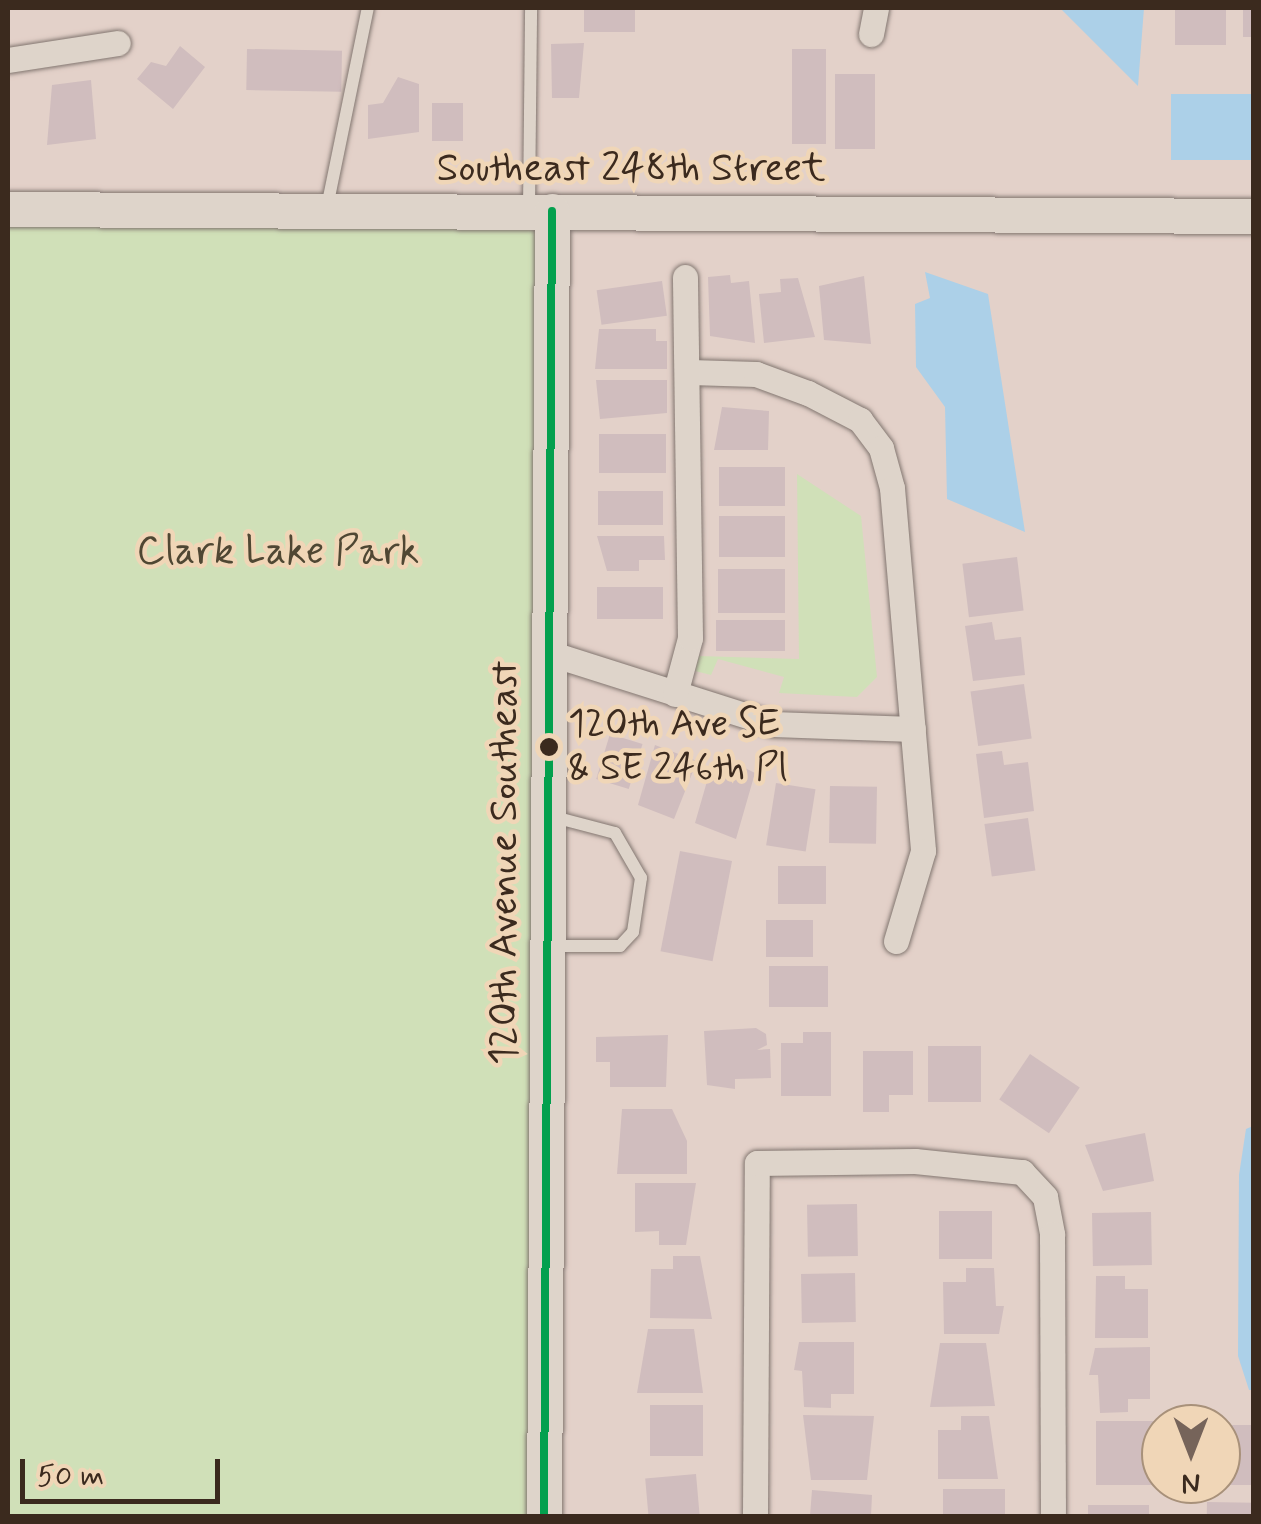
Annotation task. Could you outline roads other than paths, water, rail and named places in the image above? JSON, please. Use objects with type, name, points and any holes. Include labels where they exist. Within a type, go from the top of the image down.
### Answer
[{"type":"street","points":[[871,34],[876,8]]},
{"type":"street","points":[[8,60],[118,43]]},
{"type":"street","name":"Southeast 248th Street","points":[[8,208],[1254,216]]},
{"type":"street","name":"120th Avenue Southeast","points":[[540,211],[549,653],[544,1516]]},
{"type":"street","points":[[675,694],[690,638],[690,372],[685,277]]},
{"type":"street","points":[[690,372],[756,374],[860,420],[881,448],[892,488],[923,852],[896,942]]},
{"type":"street","points":[[549,653],[773,724],[912,729]]},
{"type":"street","points":[[755,1516],[757,1163],[970,1161],[1022,1172],[1045,1197],[1052,1234],[1053,1516]]},
{"type":"lane","points":[[326,210],[368,8]]},
{"type":"lane","points":[[531,8],[540,211]]},
{"type":"lane","points":[[547,946],[620,946],[633,932],[641,878],[615,833],[548,816]]},
{"type":"water","points":[[1060,8],[1144,8],[1138,86]]},
{"type":"water","points":[[1171,94],[1253,94],[1253,160],[1171,160]]},
{"type":"water","points":[[925,272],[988,294],[1025,532],[947,499],[945,407],[916,367],[915,304],[930,298]]},
{"type":"water","points":[[1253,1126],[1254,1390],[1249,1390],[1238,1356],[1239,1175],[1246,1129]]},
{"type":"place","name":"120th Ave SE & SE 246th Pl","points":[[549,747]]},
{"type":"park label","name":"Clark Lake Park","points":[[278,552]]}]
